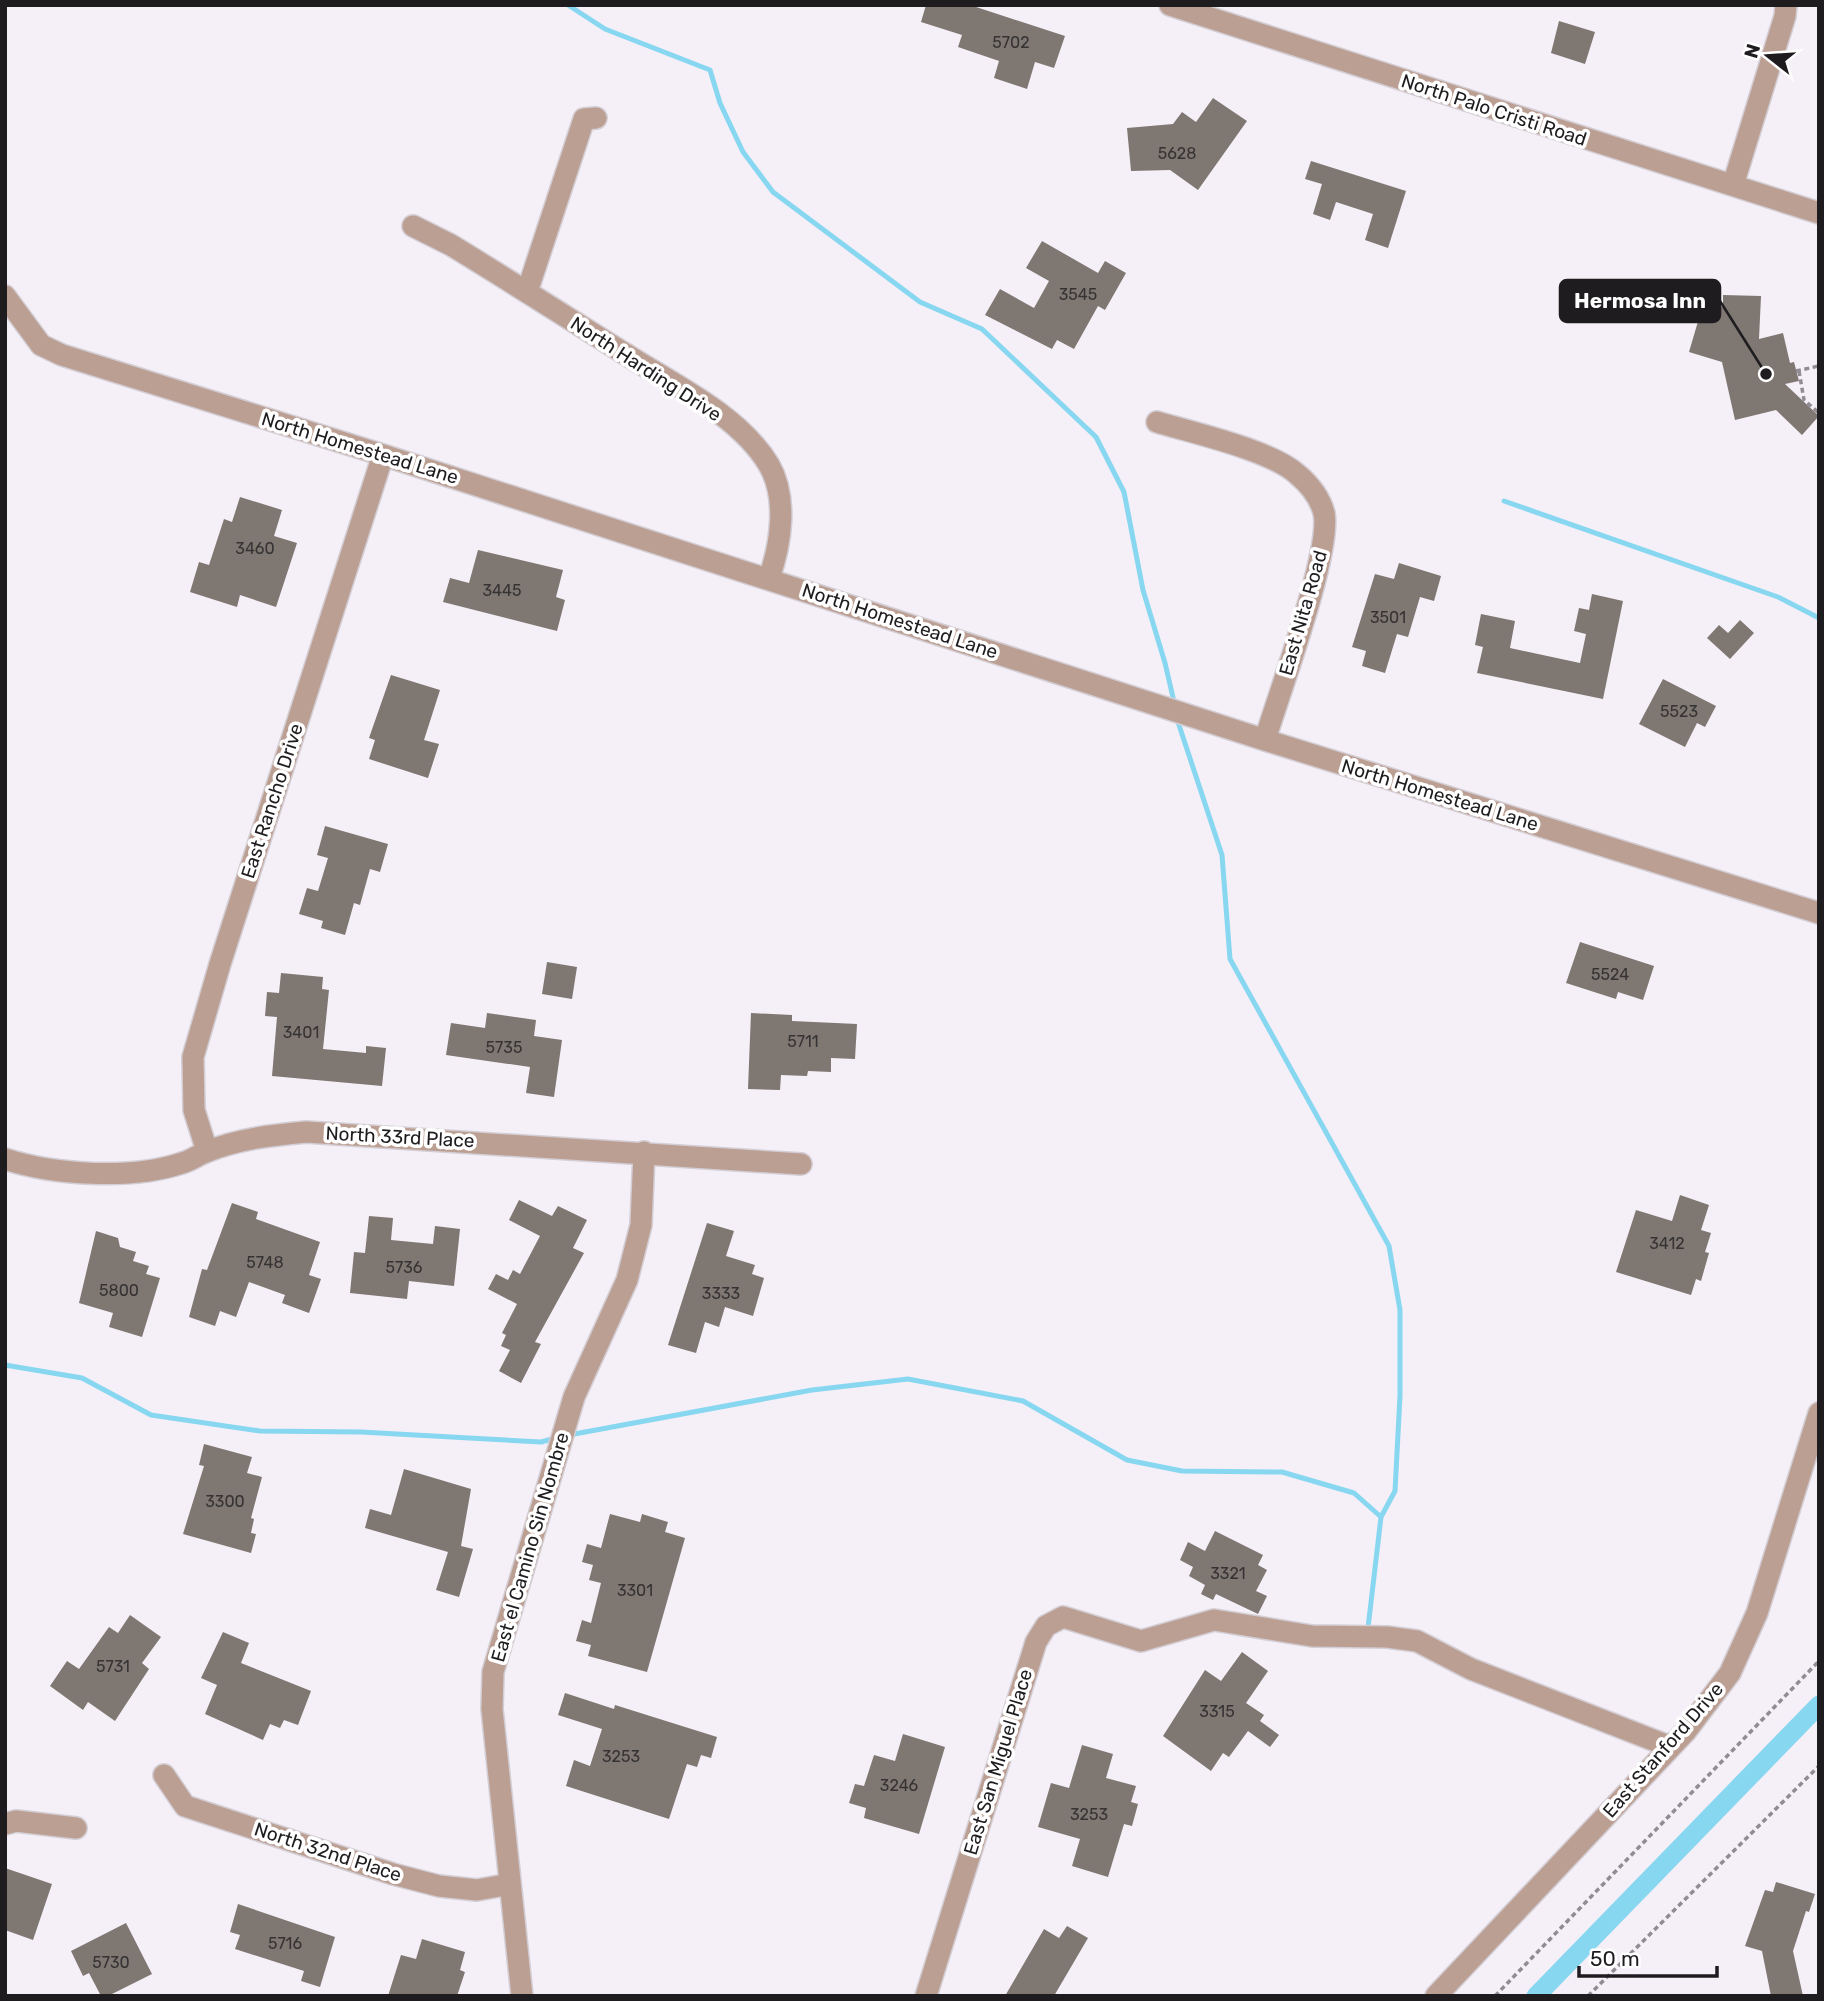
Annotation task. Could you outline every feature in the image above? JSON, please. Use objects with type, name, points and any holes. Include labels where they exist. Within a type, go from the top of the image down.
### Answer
[{"type":"street","name":"North Palo Cristi Road","points":[[1170,5],[1819,213]]},
{"type":"street","points":[[1733,186],[1785,16],[1786,5]]},
{"type":"street","points":[[527,292],[583,119],[596,118]]},
{"type":"street","name":"North Harding Drive","points":[[413,226],[451,245],[527,292],[681,390],[752,440],[770,466],[778,489],[776,559],[769,578]]},
{"type":"street","name":"North Homestead Lane","points":[[5,296],[41,345],[62,355],[383,454],[1265,740],[1819,913]]},
{"type":"street","name":"East Nita Road","points":[[1157,422],[1263,457],[1296,472],[1313,490],[1324,514],[1323,550],[1265,740]]},
{"type":"street","name":"East Rancho Drive","points":[[207,1151],[194,1110],[193,1057],[219,964],[383,454]]},
{"type":"street","name":"North 33rd Place","points":[[5,1159],[74,1172],[125,1173],[181,1164],[207,1151],[269,1135],[306,1132],[801,1164]]},
{"type":"street","name":"East el Camino Sin Nombre","points":[[522,1996],[492,1709],[493,1672],[561,1438],[583,1373],[628,1280],[641,1225],[644,1152]]},
{"type":"street","name":"East Stanford Drive","points":[[1436,1996],[1671,1747],[1711,1701],[1730,1673],[1747,1637],[1819,1413]]},
{"type":"street","name":"East San Miguel Place","points":[[926,1996],[1036,1642],[1046,1626],[1063,1617],[1141,1641],[1214,1620],[1312,1636],[1387,1637],[1417,1641],[1471,1669],[1671,1747]]},
{"type":"street","name":"North 32nd Place","points":[[164,1774],[185,1806],[393,1874],[439,1886],[477,1890],[510,1884]]},
{"type":"street","points":[[5,1824],[16,1821],[76,1828]]},
{"type":"path","points":[[1819,366],[1798,371],[1804,400],[1819,413]]},
{"type":"path","points":[[1495,1996],[1819,1661]]},
{"type":"path","points":[[1588,1996],[1819,1766]]},
{"type":"building","points":[[926,5],[970,5],[1065,36],[1054,68],[1035,62],[1027,89],[994,78],[999,61],[958,47],[962,35],[921,22]]},
{"type":"building","points":[[1559,21],[1595,32],[1585,64],[1551,53]]},
{"type":"building","points":[[1213,98],[1247,121],[1198,190],[1170,170],[1131,171],[1127,128],[1173,124],[1182,112],[1196,122]]},
{"type":"building","points":[[1311,161],[1406,191],[1388,248],[1365,240],[1373,214],[1336,202],[1330,220],[1313,214],[1322,184],[1305,179]]},
{"type":"building","points":[[1042,241],[1098,273],[1105,261],[1126,273],[1105,310],[1098,306],[1074,349],[1057,340],[1052,349],[985,315],[1000,289],[1034,308],[1049,281],[1026,268]]},
{"type":"building","points":[[1723,295],[1761,296],[1759,339],[1783,333],[1790,363],[1794,362],[1799,381],[1785,384],[1819,416],[1802,435],[1776,410],[1735,420],[1722,362],[1689,352],[1704,301],[1723,307]]},
{"type":"building","points":[[240,497],[282,510],[274,536],[297,543],[276,607],[240,595],[237,607],[190,592],[199,562],[209,565],[224,519],[232,522]]},
{"type":"building","points":[[478,550],[563,570],[556,597],[565,600],[557,631],[443,602],[450,578],[469,583]]},
{"type":"building","points":[[1399,563],[1441,576],[1434,601],[1420,597],[1408,637],[1397,634],[1385,673],[1362,666],[1366,651],[1352,647],[1375,574],[1394,579]]},
{"type":"building","points":[[1592,594],[1623,601],[1603,699],[1477,673],[1483,647],[1475,645],[1481,614],[1515,621],[1510,648],[1580,663],[1586,634],[1574,631],[1579,608],[1589,610]]},
{"type":"building","points":[[1740,620],[1754,633],[1730,659],[1707,638],[1719,625],[1728,633]]},
{"type":"building","points":[[391,675],[440,690],[424,740],[439,744],[428,778],[369,759],[375,740],[369,738]]},
{"type":"building","points":[[1663,679],[1716,706],[1705,727],[1697,723],[1685,747],[1639,724]]},
{"type":"building","points":[[325,826],[388,844],[380,872],[370,869],[360,905],[354,903],[345,935],[321,928],[323,921],[299,914],[307,888],[318,891],[328,858],[317,855]]},
{"type":"building","points":[[1580,942],[1654,966],[1643,1000],[1618,992],[1616,999],[1566,983]]},
{"type":"building","points":[[547,962],[577,967],[572,999],[542,994]]},
{"type":"building","points":[[281,973],[323,977],[322,989],[329,990],[323,1049],[366,1053],[366,1046],[386,1048],[382,1086],[272,1076],[277,1017],[265,1016],[267,992],[279,993]]},
{"type":"building","points":[[487,1013],[536,1020],[534,1036],[562,1040],[554,1097],[526,1093],[530,1067],[446,1055],[451,1023],[485,1028]]},
{"type":"building","points":[[751,1013],[792,1015],[792,1021],[857,1024],[855,1059],[831,1058],[831,1072],[808,1071],[807,1076],[781,1075],[780,1090],[748,1089]]},
{"type":"building","points":[[1680,1195],[1709,1205],[1701,1230],[1711,1233],[1705,1252],[1709,1253],[1701,1281],[1696,1279],[1691,1295],[1616,1272],[1636,1210],[1672,1221]]},
{"type":"building","points":[[519,1200],[552,1216],[558,1206],[587,1220],[573,1248],[584,1253],[535,1342],[541,1344],[521,1383],[499,1371],[510,1350],[501,1346],[506,1335],[502,1333],[517,1304],[488,1289],[496,1274],[508,1280],[513,1270],[520,1274],[540,1236],[509,1220]]},
{"type":"building","points":[[232,1203],[258,1212],[256,1219],[320,1242],[309,1275],[321,1279],[309,1313],[282,1303],[285,1295],[249,1282],[236,1317],[220,1311],[215,1326],[189,1317],[202,1269],[207,1270]]},
{"type":"building","points":[[369,1216],[393,1218],[391,1240],[433,1244],[435,1226],[460,1229],[454,1286],[409,1281],[407,1299],[350,1293],[354,1252],[365,1253]]},
{"type":"building","points":[[707,1223],[734,1231],[726,1256],[755,1265],[752,1274],[764,1278],[753,1316],[725,1307],[719,1327],[705,1322],[696,1353],[668,1345]]},
{"type":"building","points":[[96,1231],[118,1238],[120,1247],[136,1252],[133,1261],[149,1266],[146,1274],[160,1278],[142,1337],[109,1327],[113,1313],[79,1303]]},
{"type":"building","points":[[204,1444],[252,1457],[247,1473],[262,1477],[251,1518],[254,1519],[251,1533],[256,1534],[251,1553],[183,1534],[204,1466],[199,1465]]},
{"type":"building","points":[[404,1469],[471,1489],[461,1546],[473,1549],[459,1597],[436,1590],[448,1552],[365,1528],[370,1509],[391,1515]]},
{"type":"building","points":[[610,1514],[640,1522],[642,1514],[668,1522],[665,1532],[685,1538],[647,1672],[588,1656],[591,1645],[576,1641],[582,1620],[591,1623],[601,1583],[589,1580],[593,1565],[582,1562],[587,1544],[601,1548]]},
{"type":"building","points":[[1215,1531],[1263,1555],[1258,1565],[1267,1570],[1256,1591],[1267,1596],[1258,1614],[1216,1594],[1213,1600],[1201,1594],[1205,1585],[1189,1576],[1193,1567],[1180,1560],[1188,1542],[1205,1551]]},
{"type":"building","points":[[130,1615],[161,1637],[142,1663],[149,1669],[115,1721],[88,1702],[83,1710],[50,1686],[67,1661],[79,1669],[109,1627],[118,1633]]},
{"type":"building","points":[[223,1632],[249,1643],[241,1663],[311,1691],[298,1725],[284,1720],[280,1728],[270,1724],[263,1740],[205,1714],[217,1685],[201,1678]]},
{"type":"building","points":[[1242,1652],[1268,1671],[1246,1703],[1264,1715],[1260,1721],[1279,1735],[1270,1747],[1248,1731],[1229,1757],[1223,1753],[1211,1771],[1163,1736],[1205,1670],[1221,1681]]},
{"type":"building","points":[[565,1693],[614,1709],[615,1705],[717,1737],[711,1758],[701,1755],[697,1767],[687,1764],[669,1819],[566,1786],[574,1760],[590,1766],[602,1729],[558,1715]]},
{"type":"building","points":[[903,1734],[945,1747],[919,1834],[864,1818],[866,1808],[849,1803],[855,1784],[864,1786],[874,1755],[895,1761]]},
{"type":"building","points":[[1082,1745],[1113,1754],[1106,1778],[1136,1786],[1131,1802],[1138,1804],[1132,1826],[1124,1824],[1108,1877],[1072,1866],[1080,1839],[1038,1827],[1051,1783],[1069,1788]]},
{"type":"building","points":[[5,1868],[52,1884],[33,1940],[5,1930]]},
{"type":"building","points":[[1776,1882],[1815,1894],[1809,1912],[1806,1911],[1793,1951],[1803,1996],[1771,1996],[1762,1951],[1745,1946],[1765,1890],[1773,1892]]},
{"type":"building","points":[[238,1904],[335,1937],[320,1987],[301,1981],[304,1971],[235,1949],[240,1935],[230,1932]]},
{"type":"building","points":[[126,1923],[152,1974],[108,1996],[101,1996],[89,1973],[83,1976],[71,1951]]},
{"type":"building","points":[[1067,1926],[1088,1938],[1054,1996],[1005,1996],[1044,1929],[1059,1938]]},
{"type":"building","points":[[422,1939],[465,1952],[460,1970],[465,1972],[457,1996],[388,1996],[401,1955],[416,1959]]},
{"type":"waterway","points":[[568,5],[605,29],[710,70],[720,103],[743,152],[773,192],[920,302],[982,329],[1096,437],[1124,492],[1143,590],[1175,706]]},
{"type":"waterway","points":[[1504,501],[1778,597],[1819,618]]},
{"type":"waterway","points":[[1177,719],[1222,855],[1230,959],[1389,1246],[1400,1310],[1400,1396],[1395,1491],[1381,1517],[1368,1628]]},
{"type":"waterway","points":[[5,1365],[82,1378],[151,1415],[260,1431],[361,1432],[541,1442],[556,1438]]},
{"type":"waterway","points":[[569,1435],[812,1390],[908,1379],[1023,1401],[1127,1460],[1182,1471],[1282,1472],[1354,1493],[1381,1517]]},
{"type":"waterway","points":[[1536,1996],[1819,1705]]},
{"type":"place","name":"Hermosa Inn","points":[[1766,374]]}]
